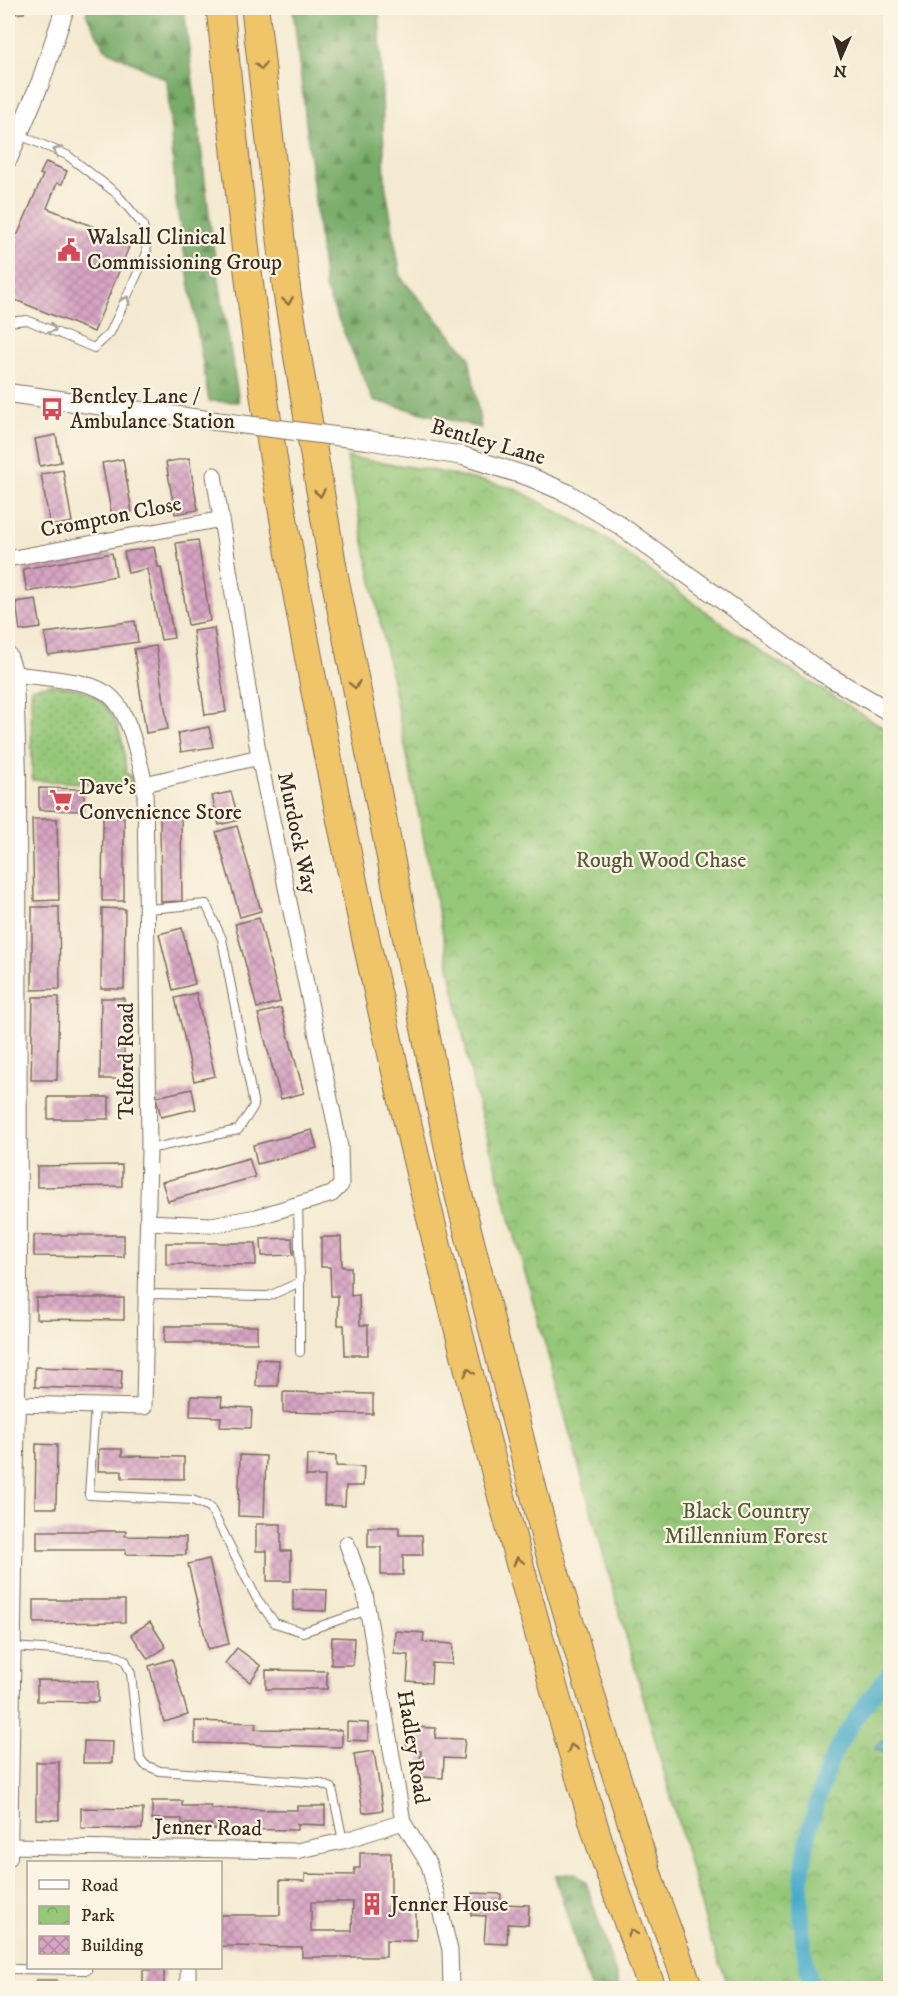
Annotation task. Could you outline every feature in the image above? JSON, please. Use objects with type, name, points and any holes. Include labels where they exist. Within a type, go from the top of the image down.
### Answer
[{"type":"highway","points":[[220,8],[250,302],[276,472],[324,740],[372,966],[432,1228],[531,1611],[599,1840],[652,1989]]},
{"type":"highway","points":[[255,8],[287,293],[334,574],[454,1176],[549,1552],[600,1726],[653,1890],[689,1989]]},
{"type":"street","points":[[8,159],[41,81],[65,8]]},
{"type":"street","name":"Bentley Lane","points":[[8,393],[368,440],[463,456],[498,465],[558,489],[618,524],[821,672],[891,712]]},
{"type":"street","name":"Murdock Way","points":[[214,475],[259,757],[340,1147],[341,1185],[332,1194],[298,1205]]},
{"type":"street","name":"Crompton Close","points":[[8,559],[222,519]]},
{"type":"street","points":[[8,656],[14,674],[12,817],[15,1404],[10,1519],[8,1857]]},
{"type":"street","name":"Telford Road","points":[[14,674],[84,682],[104,689],[118,701],[128,722],[144,784],[148,909],[149,1149],[144,1407],[15,1404]]},
{"type":"street","points":[[144,784],[259,757]]},
{"type":"street","points":[[148,1222],[211,1225],[257,1217],[298,1205]]},
{"type":"street","name":"Hadley Road","points":[[347,1544],[365,1594],[403,1822],[429,1865],[450,1950],[451,1989]]},
{"type":"street","name":"Jenner Road","points":[[8,1846],[189,1857],[296,1851],[343,1841],[403,1822]]},
{"type":"street","points":[[188,1969],[188,1989]]},
{"type":"lane","points":[[8,322],[27,320],[94,348],[110,333],[147,253],[143,225],[116,193],[67,155],[18,134]]},
{"type":"lane","points":[[148,909],[206,904],[222,939],[254,1106],[238,1130],[149,1149]]},
{"type":"lane","points":[[298,1205],[300,1353]]},
{"type":"lane","points":[[146,1294],[269,1296],[300,1282]]},
{"type":"lane","points":[[95,1406],[89,1495],[192,1500],[210,1507],[257,1599],[275,1623],[303,1632],[368,1610]]},
{"type":"lane","points":[[9,1646],[112,1654],[125,1660],[131,1674],[140,1758],[145,1765],[159,1771],[319,1783],[332,1788],[343,1841]]},
{"type":"lane","points":[[8,1969],[27,1969]]},
{"type":"green space","points":[[88,8],[184,8],[212,238],[239,402],[209,401],[176,202],[167,80],[105,49],[86,14]]},
{"type":"green space","points":[[293,8],[379,8],[385,183],[401,278],[469,356],[481,428],[373,400],[325,288]]},
{"type":"green space","name":"Rough Wood Chase","points":[[347,457],[430,470],[514,488],[596,532],[760,651],[890,732],[890,1988],[730,1988],[711,1941],[474,1089]]},
{"type":"green space","points":[[51,684],[84,690],[106,707],[118,727],[124,750],[126,773],[132,776],[131,786],[32,780],[31,688]]},
{"type":"green space","points":[[574,1873],[586,1882],[620,1988],[590,1988],[555,1876]]},
{"type":"water","points":[[890,1739],[890,1756],[875,1749],[881,1741]]},
{"type":"building","points":[[8,8],[24,8],[24,13],[8,14]]},
{"type":"building","name":"Walsall Clinical Commissioning Group","points":[[46,162],[67,171],[62,184],[57,183],[47,208],[131,242],[94,332],[8,297],[10,281],[8,280],[8,257],[13,243],[11,237],[18,234],[43,175],[40,174]]},
{"type":"building","points":[[56,435],[61,462],[40,466],[35,439]]},
{"type":"building","points":[[189,458],[198,510],[175,514],[166,462]]},
{"type":"building","points":[[123,459],[132,512],[112,516],[102,463]]},
{"type":"building","points":[[63,470],[72,522],[50,526],[41,474]]},
{"type":"building","points":[[198,540],[210,621],[188,625],[176,543]]},
{"type":"building","points":[[154,547],[158,567],[161,567],[174,638],[161,640],[147,569],[128,573],[124,552]]},
{"type":"building","points":[[112,553],[116,576],[27,592],[23,569]]},
{"type":"building","points":[[36,599],[41,628],[20,631],[16,602]]},
{"type":"building","points":[[135,621],[138,642],[48,655],[45,633]]},
{"type":"building","points":[[214,628],[226,712],[205,715],[193,631]]},
{"type":"building","points":[[156,646],[168,729],[146,733],[134,649]]},
{"type":"building","points":[[209,727],[213,747],[181,752],[178,733]]},
{"type":"building","name":"Dave's Convenience Store","points":[[39,788],[84,789],[84,811],[39,810]]},
{"type":"building","points":[[231,792],[239,820],[219,825],[212,796]]},
{"type":"building","points":[[103,817],[124,817],[124,901],[102,901]]},
{"type":"building","points":[[160,817],[181,817],[182,901],[161,902]]},
{"type":"building","points":[[32,819],[57,819],[59,900],[34,901]]},
{"type":"building","points":[[237,826],[261,911],[240,917],[216,832]]},
{"type":"building","points":[[32,907],[59,907],[60,989],[32,990]]},
{"type":"building","points":[[102,908],[125,909],[124,989],[101,989]]},
{"type":"building","points":[[259,918],[280,1002],[257,1008],[235,924]]},
{"type":"building","points":[[182,928],[195,984],[173,990],[159,934]]},
{"type":"building","points":[[196,993],[215,1076],[194,1081],[175,998]]},
{"type":"building","points":[[33,997],[59,997],[57,1080],[31,1080]]},
{"type":"building","points":[[101,998],[124,998],[124,1079],[100,1079]]},
{"type":"building","points":[[281,1008],[304,1093],[281,1099],[258,1014]]},
{"type":"building","points":[[192,1089],[196,1109],[161,1117],[156,1097]]},
{"type":"building","points":[[48,1097],[109,1097],[109,1119],[48,1119]]},
{"type":"building","points":[[312,1130],[317,1148],[257,1164],[253,1145]]},
{"type":"building","points":[[249,1158],[255,1177],[168,1201],[162,1182]]},
{"type":"building","points":[[122,1165],[122,1186],[37,1187],[37,1166]]},
{"type":"building","points":[[34,1235],[124,1235],[124,1257],[34,1256]]},
{"type":"building","points":[[321,1237],[341,1237],[342,1267],[351,1267],[351,1296],[359,1295],[360,1325],[368,1325],[368,1355],[345,1355],[344,1325],[338,1325],[338,1296],[331,1296],[330,1267],[321,1267]]},
{"type":"building","points":[[292,1238],[293,1255],[262,1256],[261,1239]]},
{"type":"building","points":[[166,1243],[256,1243],[256,1265],[166,1264]]},
{"type":"building","points":[[36,1298],[124,1298],[124,1320],[36,1319]]},
{"type":"building","points":[[165,1326],[257,1326],[257,1343],[164,1343]]},
{"type":"building","points":[[257,1359],[279,1360],[278,1386],[256,1386]]},
{"type":"building","points":[[35,1367],[122,1370],[121,1390],[35,1387]]},
{"type":"building","points":[[283,1392],[373,1394],[373,1414],[283,1412]]},
{"type":"building","points":[[191,1396],[222,1397],[221,1406],[252,1408],[251,1428],[220,1427],[221,1417],[190,1416]]},
{"type":"building","points":[[36,1444],[57,1445],[56,1508],[35,1508]]},
{"type":"building","points":[[99,1449],[122,1449],[122,1456],[184,1457],[184,1479],[122,1478],[122,1471],[98,1471]]},
{"type":"building","points":[[240,1455],[266,1456],[264,1517],[238,1516]]},
{"type":"building","points":[[307,1455],[336,1456],[336,1466],[364,1467],[363,1486],[346,1486],[345,1506],[324,1505],[325,1476],[306,1476]]},
{"type":"building","points":[[256,1524],[281,1524],[281,1551],[291,1551],[291,1581],[267,1581],[267,1551],[256,1551]]},
{"type":"building","points":[[368,1527],[399,1527],[399,1535],[422,1535],[423,1555],[403,1555],[403,1575],[381,1575],[381,1547],[368,1547]]},
{"type":"building","points":[[37,1531],[126,1531],[125,1536],[186,1537],[186,1555],[125,1554],[126,1550],[37,1550]]},
{"type":"building","points":[[209,1559],[229,1644],[208,1649],[188,1564]]},
{"type":"building","points":[[293,1589],[327,1590],[326,1611],[293,1610]]},
{"type":"building","points":[[34,1600],[125,1600],[125,1622],[34,1623]]},
{"type":"building","points":[[150,1622],[166,1647],[148,1659],[131,1634]]},
{"type":"building","points":[[395,1631],[424,1633],[423,1642],[453,1644],[452,1664],[432,1663],[431,1683],[407,1681],[409,1655],[394,1654]]},
{"type":"building","points":[[332,1637],[354,1638],[353,1665],[331,1665]]},
{"type":"building","points":[[237,1648],[261,1666],[250,1682],[225,1663]]},
{"type":"building","points":[[172,1659],[188,1715],[164,1722],[149,1666]]},
{"type":"building","points":[[266,1670],[327,1671],[327,1689],[266,1689]]},
{"type":"building","points":[[37,1680],[98,1681],[98,1702],[37,1701]]},
{"type":"building","points":[[195,1721],[256,1723],[255,1729],[342,1730],[342,1747],[195,1743]]},
{"type":"building","points":[[347,1722],[368,1723],[368,1741],[347,1740]]},
{"type":"building","points":[[407,1727],[436,1728],[435,1738],[465,1739],[463,1759],[444,1758],[443,1778],[419,1777],[421,1751],[406,1750]]},
{"type":"building","points":[[84,1741],[113,1742],[112,1763],[83,1763]]},
{"type":"building","points":[[374,1751],[383,1810],[363,1813],[354,1754]]},
{"type":"building","points":[[36,1762],[59,1762],[59,1820],[36,1819]]},
{"type":"building","points":[[152,1801],[182,1801],[182,1806],[211,1806],[211,1809],[297,1810],[297,1806],[325,1806],[325,1825],[297,1824],[297,1830],[211,1829],[211,1824],[182,1824],[182,1819],[152,1819]]},
{"type":"building","points":[[81,1808],[143,1809],[142,1829],[81,1828]]},
{"type":"building","name":"Jenner House","points":[[360,1853],[391,1853],[391,1905],[416,1905],[416,1941],[386,1940],[386,1957],[302,1957],[302,1947],[222,1946],[222,1915],[280,1915],[280,1880],[305,1881],[305,1874],[354,1875],[355,1868],[360,1868]],"holes":[[[311,1902],[353,1902],[352,1931],[311,1931]]]},
{"type":"building","points":[[472,1893],[501,1894],[500,1904],[529,1905],[528,1925],[508,1924],[507,1944],[484,1943],[486,1916],[471,1915]]},
{"type":"building","points":[[164,1969],[164,1988],[143,1988],[143,1970]]},
{"type":"building","points":[[36,1980],[57,1980],[57,1988],[36,1988]]},
{"type":"waterway","points":[[812,1988],[801,1917],[803,1870],[811,1823],[836,1751],[857,1716],[890,1672]]},
{"type":"place","name":"Walsall Clinical Commissioning Group","points":[[69,250]]},
{"type":"place","name":"Bentley Lane / Ambulance Station","points":[[52,409]]},
{"type":"place","name":"Dave's Convenience Store","points":[[61,800]]},
{"type":"place","name":"Jenner House","points":[[372,1904]]},
{"type":"park label","name":"Black Country Millennium Forest","points":[[746,1524]]}]
